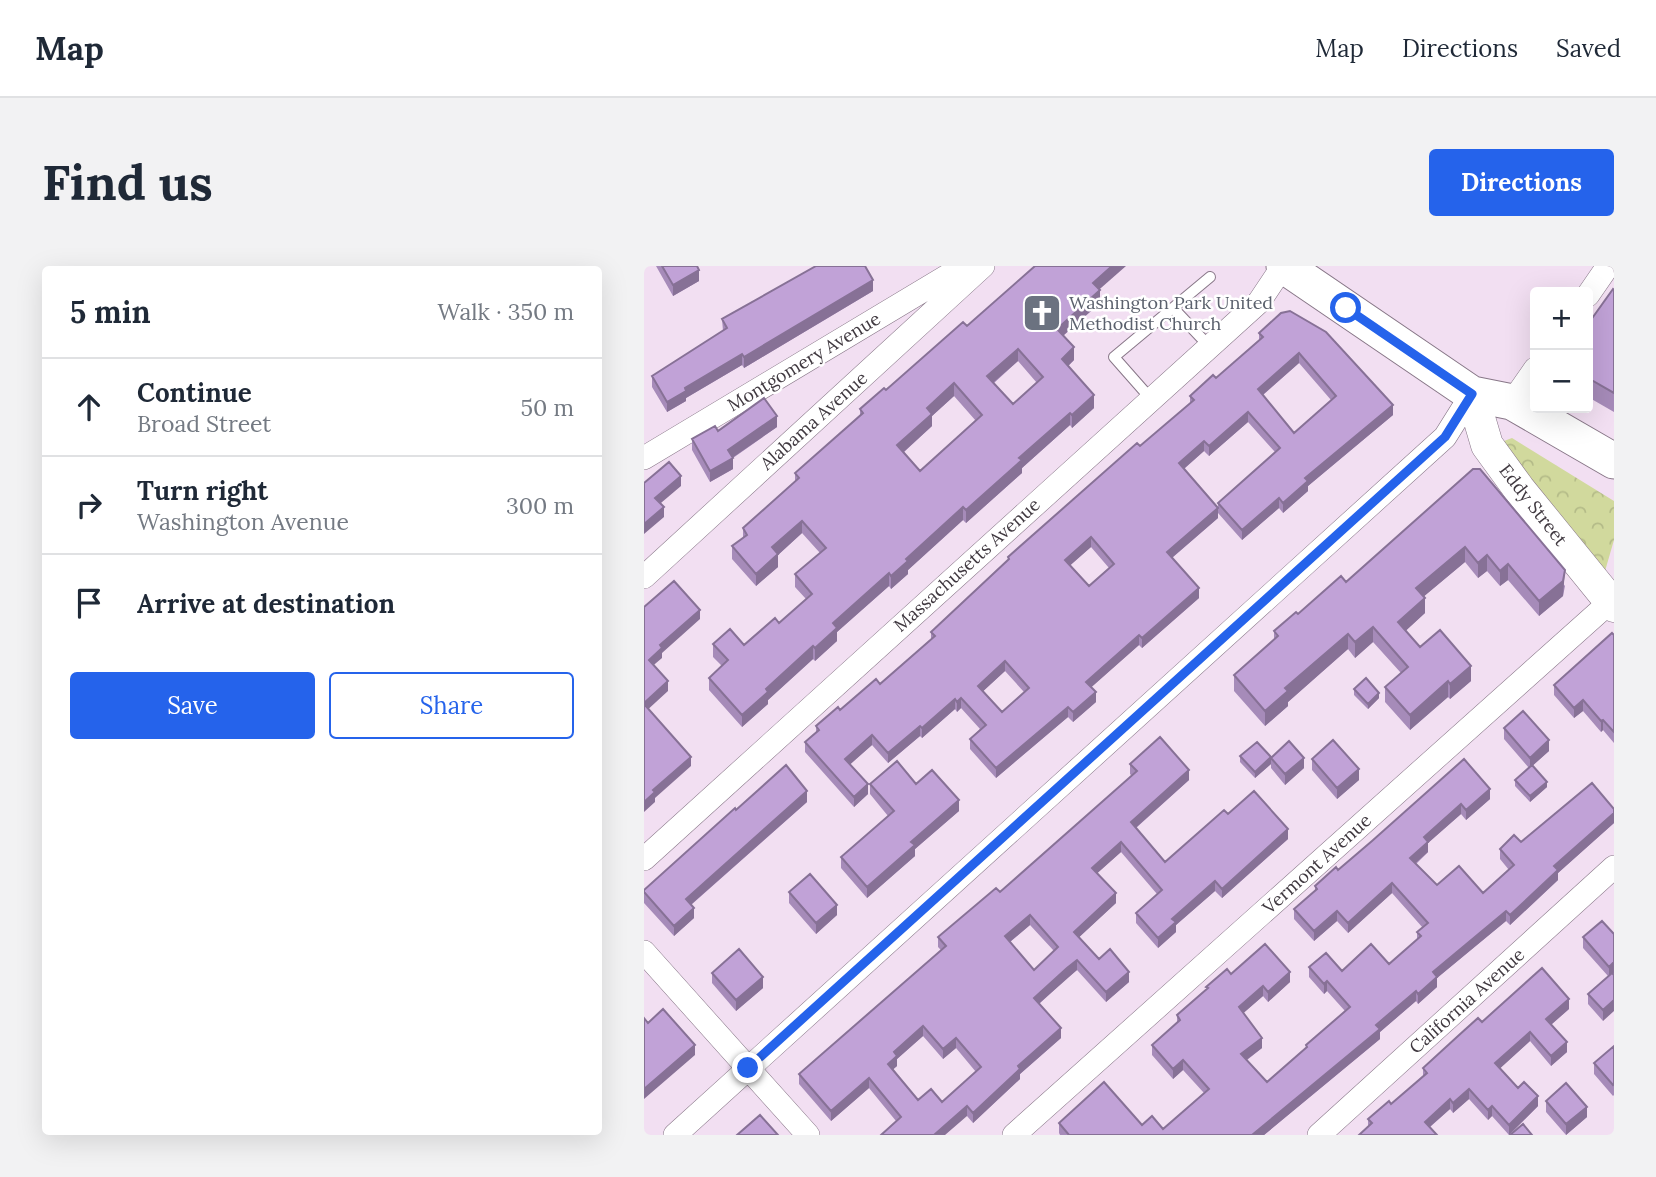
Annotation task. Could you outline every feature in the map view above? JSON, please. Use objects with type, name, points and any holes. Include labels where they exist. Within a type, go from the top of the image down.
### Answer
[{"type":"main road","points":[[1283,266],[1472,394],[1512,402],[1614,461]]},
{"type":"main road","name":"Eddy Street","points":[[1472,394],[1488,445],[1518,489],[1613,599]]},
{"type":"street","name":"Montgomery Avenue","points":[[644,458],[964,266]]},
{"type":"street","name":"Alabama Avenue","points":[[644,577],[983,266]]},
{"type":"street","name":"Massachusetts Avenue","points":[[644,859],[1259,302],[1283,266]]},
{"type":"street","points":[[1593,288],[1608,266]]},
{"type":"street","points":[[1512,402],[1530,376]]},
{"type":"street","points":[[675,1135],[1445,437],[1472,394]]},
{"type":"street","name":"Vermont Avenue","points":[[1014,1135],[1613,599]]},
{"type":"street","name":"California Avenue","points":[[1319,1135],[1614,867]]},
{"type":"street","points":[[644,952],[808,1135]]},
{"type":"lane","points":[[1150,399],[1114,357],[1210,277]]},
{"type":"lane","points":[[1173,308],[1209,346]]},
{"type":"green space","points":[[1512,438],[1614,501],[1614,540],[1603,578],[1502,449],[1504,441]]},
{"type":"building","points":[[662,266],[697,266],[699,270],[673,285]]},
{"type":"building","points":[[816,266],[865,266],[873,280],[744,357],[742,354],[667,402],[652,376],[727,328],[722,319]]},
{"type":"building","points":[[1035,266],[1112,266],[1093,283],[1100,290],[1057,329],[1074,347],[1062,359],[1094,395],[1019,458],[1022,460],[966,510],[963,507],[891,576],[889,573],[833,623],[837,628],[766,689],[768,692],[742,715],[709,678],[728,660],[713,644],[730,629],[744,645],[775,618],[779,623],[812,594],[795,574],[826,548],[802,521],[772,547],[778,554],[756,574],[732,546],[747,535],[743,528],[799,478],[795,473],[863,413],[860,409],[884,388],[886,390],[963,322],[967,326]],"holes":[[[1018,349],[1043,377],[1013,404],[987,376]],[[954,383],[982,415],[920,471],[897,445],[932,414],[927,408]]]},
{"type":"building","points":[[1613,289],[1614,393],[1593,381],[1593,317]]},
{"type":"building","points":[[1290,311],[1326,332],[1393,405],[1305,478],[1308,481],[1283,503],[1279,498],[1242,530],[1218,503],[1280,448],[1248,412],[1209,446],[1204,441],[1179,463],[1218,508],[1167,552],[1199,588],[1142,638],[1139,635],[1086,682],[1096,692],[1073,712],[1068,707],[996,768],[970,739],[986,725],[961,698],[957,702],[955,699],[888,753],[872,735],[845,759],[868,784],[854,797],[805,742],[819,730],[816,726],[838,707],[840,710],[876,679],[880,684],[935,636],[931,632],[1009,559],[1008,557],[1137,443],[1140,446],[1194,400],[1190,396],[1213,375],[1216,378],[1263,337],[1259,333],[1281,313]],"holes":[[[1299,353],[1336,396],[1294,433],[1258,389]],[[1091,537],[1114,564],[1089,586],[1065,560]],[[1005,661],[1029,688],[1002,712],[978,686]]]},
{"type":"building","points":[[764,398],[777,416],[728,450],[733,458],[710,471],[692,439],[715,426],[718,431]]},
{"type":"building","points":[[669,462],[681,476],[655,498],[664,507],[644,524],[644,483]]},
{"type":"building","points":[[1473,469],[1480,469],[1565,570],[1563,581],[1539,601],[1508,564],[1500,571],[1487,555],[1478,563],[1465,547],[1416,588],[1425,598],[1398,622],[1420,647],[1440,630],[1471,666],[1450,684],[1448,681],[1410,715],[1385,687],[1408,667],[1373,627],[1355,642],[1348,634],[1285,688],[1288,691],[1265,711],[1234,675],[1278,636],[1274,631],[1296,612],[1298,614],[1341,576],[1346,582]]},
{"type":"building","points":[[674,581],[700,610],[660,645],[662,648],[649,660],[668,681],[644,703],[644,607]]},
{"type":"building","points":[[1612,633],[1614,732],[1583,700],[1574,708],[1554,685]]},
{"type":"building","points":[[1366,678],[1379,693],[1368,704],[1354,689]]},
{"type":"building","points":[[644,704],[691,757],[653,790],[655,792],[644,802]]},
{"type":"building","points":[[1523,711],[1549,740],[1530,758],[1504,728]]},
{"type":"building","points":[[1160,737],[1189,770],[1131,822],[1165,862],[1224,810],[1228,814],[1254,791],[1288,829],[1222,889],[1215,881],[1172,919],[1176,922],[1158,938],[1136,913],[1162,890],[1121,842],[1092,868],[1116,893],[1074,932],[1099,959],[1110,949],[1129,972],[1106,992],[1077,960],[1067,968],[1034,998],[1061,1028],[1018,1066],[1020,1069],[973,1113],[967,1106],[934,1135],[881,1135],[901,1117],[869,1078],[831,1111],[799,1074],[946,946],[938,937],[996,888],[1000,892],[1137,771],[1130,764]],"holes":[[[1030,915],[1058,947],[1034,970],[1005,936]],[[923,1026],[943,1049],[956,1038],[981,1067],[942,1102],[931,1089],[918,1100],[888,1064],[897,1056],[894,1052]]]},
{"type":"building","points":[[1333,740],[1359,769],[1337,788],[1312,759]]},
{"type":"building","points":[[1289,741],[1304,758],[1285,774],[1271,758]]},
{"type":"building","points":[[1257,742],[1271,757],[1255,772],[1240,756]]},
{"type":"building","points":[[1464,759],[1490,789],[1466,810],[1461,804],[1424,837],[1428,842],[1410,858],[1437,885],[1459,866],[1483,893],[1514,865],[1500,849],[1514,835],[1521,842],[1592,783],[1614,809],[1614,813],[1554,866],[1558,870],[1510,915],[1506,911],[1433,972],[1437,977],[1376,1025],[1380,1029],[1252,1135],[1069,1135],[1059,1123],[1104,1082],[1142,1125],[1152,1116],[1163,1129],[1209,1089],[1183,1060],[1173,1069],[1152,1045],[1180,1020],[1177,1015],[1208,988],[1206,987],[1227,969],[1231,974],[1265,944],[1290,972],[1268,992],[1263,986],[1239,1007],[1262,1038],[1241,1054],[1267,1082],[1350,1007],[1327,981],[1324,984],[1309,967],[1326,953],[1342,971],[1371,944],[1389,964],[1421,936],[1417,932],[1428,923],[1392,883],[1348,923],[1337,911],[1314,931],[1294,909],[1317,889],[1315,886],[1336,867],[1338,870]]},
{"type":"building","points":[[897,761],[916,784],[932,770],[959,800],[911,842],[915,845],[867,887],[841,857],[894,811],[870,784]]},
{"type":"building","points":[[786,765],[807,791],[686,899],[694,908],[674,926],[644,890]]},
{"type":"building","points":[[1532,765],[1547,782],[1530,796],[1515,780]]},
{"type":"building","points":[[810,874],[837,905],[816,923],[789,892]]},
{"type":"building","points":[[1602,921],[1614,934],[1614,962],[1609,967],[1583,937]]},
{"type":"building","points":[[739,949],[763,977],[736,1000],[712,973]]},
{"type":"building","points":[[1542,968],[1569,999],[1546,1019],[1567,1042],[1551,1056],[1530,1032],[1495,1063],[1518,1088],[1524,1082],[1538,1096],[1509,1125],[1492,1106],[1488,1110],[1469,1089],[1453,1103],[1450,1099],[1425,1122],[1437,1135],[1359,1135],[1372,1123],[1368,1119],[1389,1101],[1391,1104],[1427,1073],[1423,1068],[1458,1036],[1478,1018],[1482,1022]]},
{"type":"building","points":[[1612,973],[1614,1000],[1603,1010],[1588,994]]},
{"type":"building","points":[[663,1009],[695,1045],[644,1089],[644,1018],[648,1023]]},
{"type":"building","points":[[1614,1046],[1614,1084],[1613,1085],[1594,1063]]},
{"type":"building","points":[[1566,1083],[1587,1107],[1566,1124],[1546,1101]]},
{"type":"building","points":[[760,1115],[778,1135],[737,1135]]},
{"type":"building","points":[[1523,1124],[1532,1135],[1510,1135]]},
{"type":"place","name":"Washington Park United Methodist Church","points":[[1042,313]]},
{"type":"route","points":[[748,1068],[1445,437],[1472,394],[1346,308]]}]
